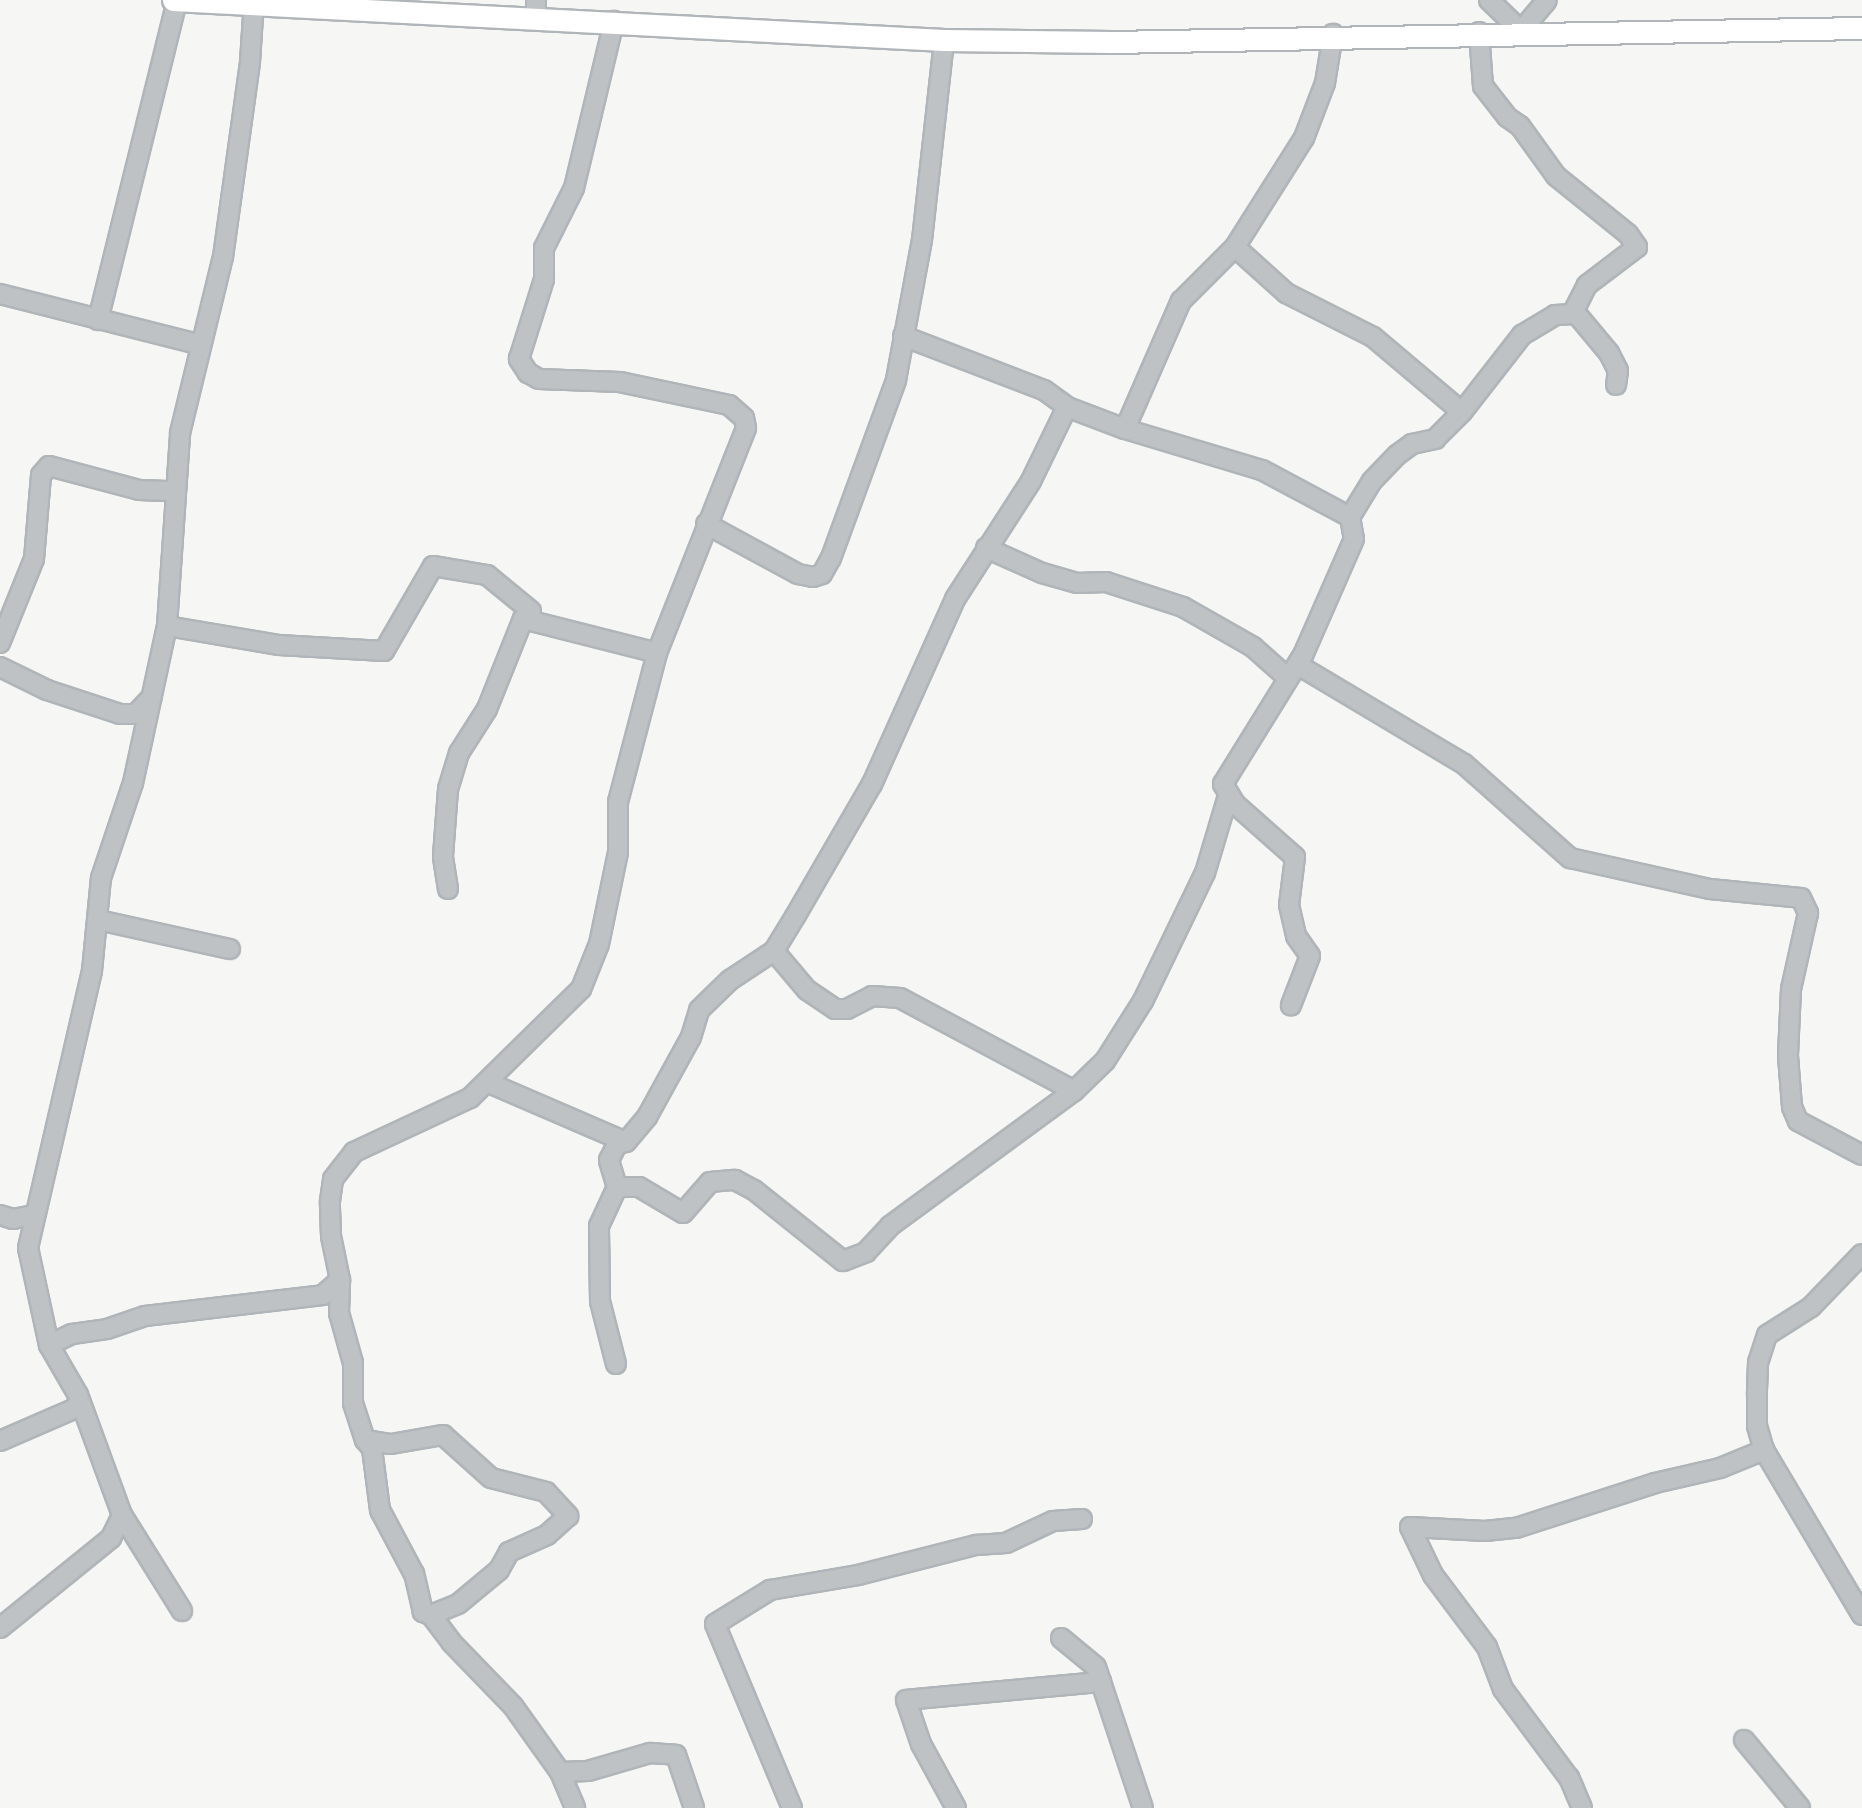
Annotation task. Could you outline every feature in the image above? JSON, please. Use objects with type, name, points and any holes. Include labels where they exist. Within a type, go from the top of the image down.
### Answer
[{"type":"main road","points":[[175,0],[536,10],[614,21],[944,40],[1111,41],[1333,34],[1862,28]]},
{"type":"street","points":[[98,320],[175,0]]},
{"type":"street","points":[[1489,0],[1521,31],[1547,0]]},
{"type":"street","points":[[181,1611],[122,1515],[78,1403],[78,1395],[49,1345],[41,1322],[28,1248],[79,1033],[98,920],[101,878],[133,783],[167,626],[180,433],[223,257],[254,3]]},
{"type":"street","points":[[575,1808],[560,1772],[513,1706],[451,1642],[431,1615],[423,1612],[414,1574],[380,1510],[379,1479],[372,1448],[365,1440],[353,1404],[353,1363],[339,1313],[340,1280],[331,1236],[330,1200],[341,1163],[379,1138],[470,1098],[489,1083],[582,989],[618,852],[618,802],[657,653],[706,524],[743,442],[744,418],[737,409],[620,382],[540,379],[528,373],[519,359],[544,279],[544,248],[574,188],[614,21]]},
{"type":"street","points":[[1479,32],[1483,86],[1507,117],[1520,126],[1556,176],[1628,234],[1637,247],[1587,285],[1576,304],[1575,314],[1609,353],[1618,372],[1616,385]]},
{"type":"street","points":[[1125,429],[1181,301],[1235,247],[1304,138],[1325,83],[1333,34]]},
{"type":"street","points":[[706,524],[798,573],[813,578],[822,574],[881,428],[896,380],[922,240],[944,40]]},
{"type":"street","points":[[1235,247],[1286,293],[1373,337],[1462,412]]},
{"type":"street","points":[[0,294],[201,345]]},
{"type":"street","points":[[617,1187],[639,1187],[682,1213],[710,1182],[735,1181],[754,1190],[843,1261],[866,1252],[891,1226],[1074,1091],[1105,1061],[1143,1001],[1205,873],[1228,796],[1226,777],[1293,672],[1354,539],[1350,517],[1372,481],[1396,455],[1412,444],[1435,439],[1462,412],[1522,335],[1555,315],[1575,314]]},
{"type":"street","points":[[903,337],[1044,390],[1067,407],[1125,429],[1262,470],[1350,517]]},
{"type":"street","points":[[616,1364],[600,1301],[598,1226],[617,1187],[609,1160],[617,1144],[626,1142],[647,1117],[691,1037],[699,1010],[730,980],[774,951],[872,784],[956,599],[1031,481],[1067,407]]},
{"type":"street","points":[[0,643],[34,559],[41,475],[49,467],[139,490],[174,491]]},
{"type":"street","points":[[986,548],[1042,573],[1077,583],[1106,582],[1183,607],[1293,672],[1464,764],[1570,858],[1710,889],[1801,898],[1808,913],[1791,989],[1788,1056],[1792,1107],[1798,1121],[1862,1154]]},
{"type":"street","points":[[167,626],[279,645],[384,651],[433,566],[487,575],[531,611]]},
{"type":"street","points":[[448,889],[443,856],[448,789],[459,753],[487,709],[523,619],[657,653]]},
{"type":"street","points":[[0,667],[47,690],[120,714],[136,714],[154,694]]},
{"type":"street","points":[[1228,796],[1295,857],[1289,905],[1296,936],[1310,956],[1291,1005]]},
{"type":"street","points":[[98,920],[230,949]]},
{"type":"street","points":[[774,951],[807,990],[835,1009],[847,1009],[872,996],[900,998],[1074,1091]]},
{"type":"street","points":[[489,1083],[626,1142]]},
{"type":"street","points":[[0,1215],[13,1219],[34,1215]]},
{"type":"street","points":[[1862,1254],[1811,1307],[1778,1328],[1762,1344],[1757,1426],[1764,1450],[1862,1615]]},
{"type":"street","points":[[49,1345],[72,1334],[107,1329],[145,1316],[323,1295],[340,1280]]},
{"type":"street","points":[[0,1441],[78,1403]]},
{"type":"street","points":[[365,1440],[391,1444],[443,1435],[491,1478],[545,1492],[568,1517],[547,1535],[509,1552],[499,1570],[458,1604],[431,1615]]},
{"type":"street","points":[[1582,1808],[1569,1777],[1503,1689],[1487,1647],[1433,1575],[1410,1527],[1485,1531],[1516,1528],[1655,1483],[1720,1468],[1764,1450]]},
{"type":"street","points":[[0,1628],[111,1538],[122,1515]]},
{"type":"street","points":[[792,1808],[715,1624],[770,1590],[858,1575],[976,1545],[1006,1543],[1053,1521],[1082,1519]]},
{"type":"street","points":[[1061,1637],[1096,1667],[1143,1808]]},
{"type":"street","points":[[956,1808],[921,1744],[906,1700],[1101,1682]]},
{"type":"street","points":[[1744,1740],[1800,1808]]},
{"type":"street","points":[[560,1772],[588,1771],[650,1753],[676,1755],[694,1808]]}]
